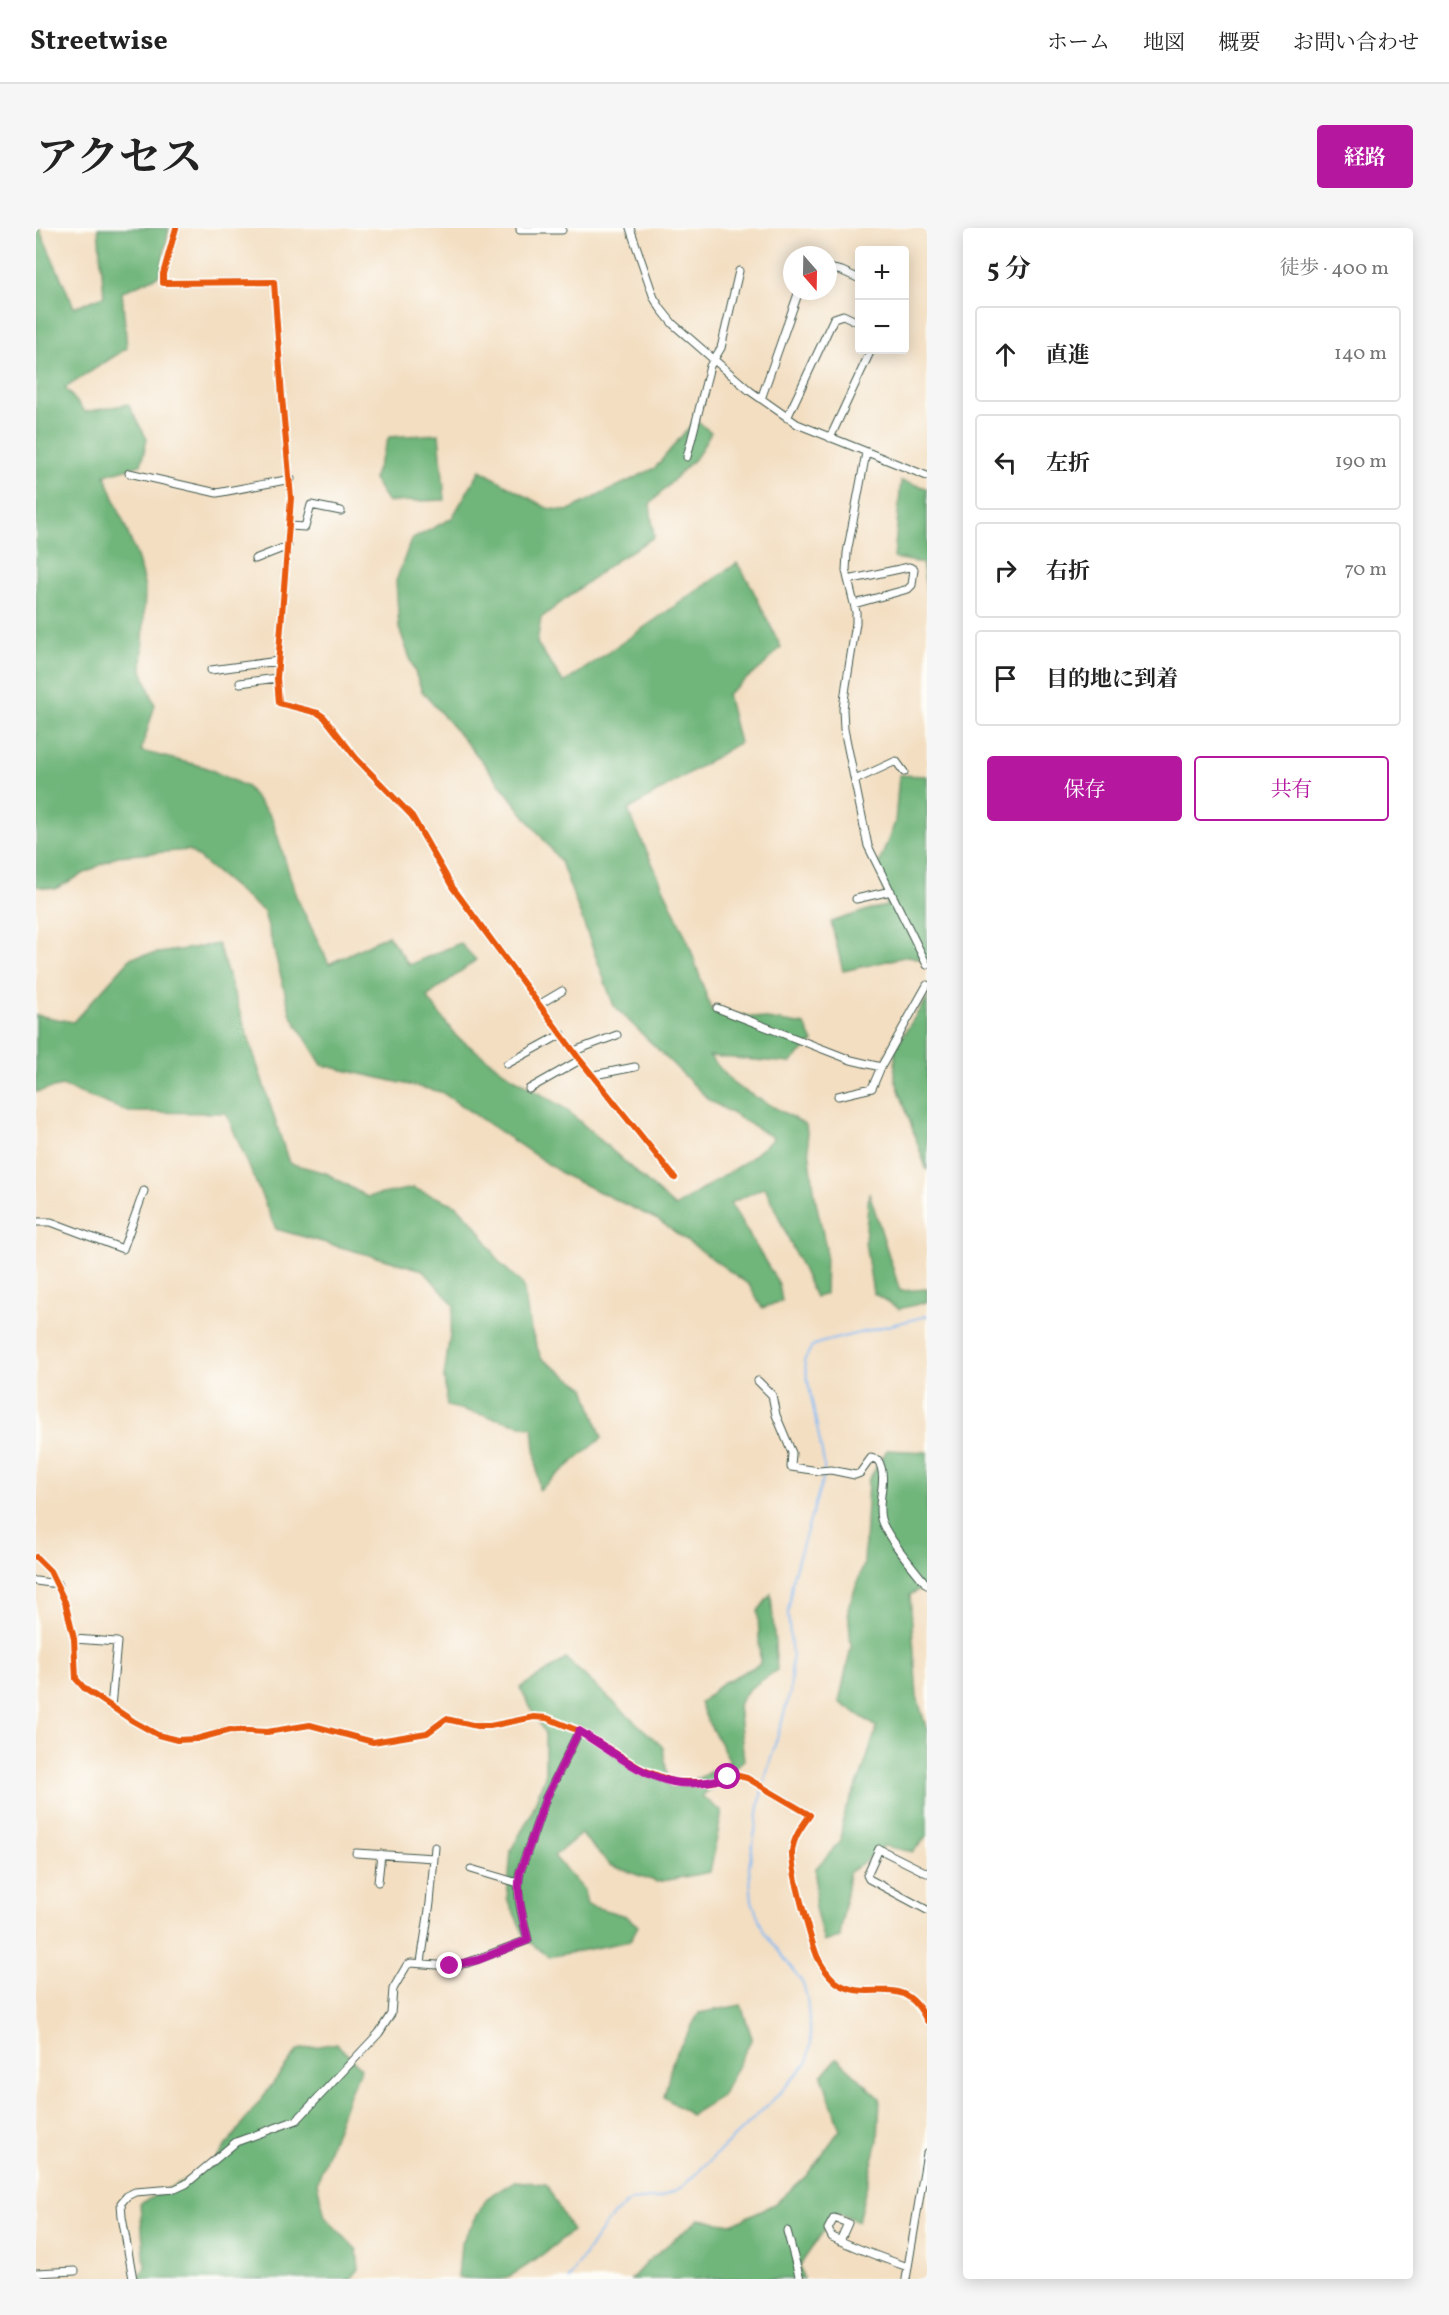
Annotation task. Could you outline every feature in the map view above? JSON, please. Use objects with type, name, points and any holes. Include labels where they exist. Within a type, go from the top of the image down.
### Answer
[{"type":"street","points":[[176,228],[163,274],[163,283],[274,282],[282,397],[291,479],[290,526],[277,678],[279,703],[308,710],[324,717],[356,758],[412,816],[453,888],[580,1060],[675,1178]]},
{"type":"street","points":[[520,228],[520,231],[562,230],[562,228]]},
{"type":"street","points":[[630,228],[654,298],[661,309],[673,324],[761,399],[787,418],[830,438],[927,476]]},
{"type":"street","points":[[837,270],[855,277]]},
{"type":"street","points":[[687,457],[710,366],[721,348],[738,271]]},
{"type":"street","points":[[761,399],[796,300]]},
{"type":"street","points":[[787,418],[834,318],[843,315],[855,321]]},
{"type":"street","points":[[830,438],[869,354]]},
{"type":"street","points":[[866,453],[847,553],[846,571],[856,623],[843,710],[846,745],[868,846],[927,966]]},
{"type":"street","points":[[129,473],[217,493],[291,479]]},
{"type":"street","points":[[290,526],[305,527],[311,505],[341,511]]},
{"type":"street","points":[[255,559],[288,546]]},
{"type":"street","points":[[848,580],[909,567],[914,569],[912,585],[908,589],[854,604]]},
{"type":"street","points":[[211,670],[278,661]]},
{"type":"street","points":[[240,683],[277,678]]},
{"type":"street","points":[[855,780],[896,761],[904,772]]},
{"type":"street","points":[[856,899],[891,891]]},
{"type":"street","points":[[838,1096],[872,1088],[881,1067],[927,985]]},
{"type":"street","points":[[540,1004],[562,991]]},
{"type":"street","points":[[717,1008],[851,1060],[881,1067]]},
{"type":"street","points":[[507,1064],[562,1034]]},
{"type":"street","points":[[574,1051],[617,1035]]},
{"type":"street","points":[[529,1089],[580,1060]]},
{"type":"street","points":[[594,1075],[635,1067]]},
{"type":"street","points":[[36,1222],[51,1222],[123,1249],[144,1191]]},
{"type":"street","points":[[758,1381],[772,1395],[776,1415],[792,1454],[791,1467],[819,1471],[831,1470],[855,1475],[860,1473],[871,1458],[878,1460],[883,1474],[881,1519],[927,1585]]},
{"type":"street","points":[[36,1557],[50,1571],[65,1602],[74,1639],[76,1679],[84,1689],[158,1735],[177,1740],[230,1730],[267,1732],[310,1725],[373,1742],[381,1742],[427,1733],[446,1719],[477,1726],[490,1726],[534,1717],[547,1718],[579,1731],[641,1769],[674,1782],[700,1783],[741,1776],[810,1815],[794,1841],[792,1852],[795,1875],[818,1956],[826,1972],[846,1987],[898,1992],[907,1995],[921,2008],[927,2021]]},
{"type":"street","points":[[36,1581],[57,1584]]},
{"type":"street","points":[[74,1639],[117,1642],[111,1707]]},
{"type":"street","points":[[133,2279],[122,2217],[121,2203],[127,2196],[135,2192],[175,2188],[186,2184],[236,2142],[297,2120],[379,2033],[391,2014],[393,1989],[407,1965],[421,1962],[450,1966],[467,1963],[528,1940],[518,1883],[524,1857],[546,1798],[579,1731]]},
{"type":"street","points":[[421,1962],[430,1903],[435,1847]]},
{"type":"street","points":[[927,1873],[879,1849],[867,1875],[869,1879],[927,1910]]},
{"type":"street","points":[[356,1852],[434,1858]]},
{"type":"street","points":[[378,1882],[381,1854]]},
{"type":"street","points":[[471,1869],[518,1883]]},
{"type":"street","points":[[906,2279],[927,2153]]},
{"type":"street","points":[[787,2231],[800,2279]]},
{"type":"street","points":[[840,2241],[908,2267]]},
{"type":"street","points":[[36,2273],[75,2271]]},
{"type":"green space","points":[[36,228],[39,228],[74,307],[104,296],[98,228],[169,228],[160,275],[122,292],[127,348],[65,388],[85,412],[128,404],[147,439],[141,465],[105,475],[138,559],[145,589],[142,670],[155,705],[141,751],[205,767],[247,787],[272,818],[296,896],[329,964],[388,935],[409,965],[460,943],[476,960],[427,997],[456,1036],[512,1077],[566,1109],[675,1207],[745,1162],[774,1138],[709,1100],[614,1006],[561,862],[482,761],[422,691],[399,628],[396,581],[411,540],[452,518],[480,470],[547,508],[567,511],[655,468],[695,420],[711,432],[698,455],[650,504],[654,537],[615,561],[541,618],[537,643],[564,683],[737,563],[749,582],[781,647],[762,667],[727,694],[739,743],[628,810],[689,944],[711,1010],[805,1025],[813,1042],[790,1063],[709,1056],[736,1086],[806,1125],[815,1197],[826,1248],[825,1294],[815,1297],[765,1187],[730,1203],[779,1284],[782,1301],[762,1308],[749,1285],[658,1220],[566,1176],[441,1092],[322,1065],[291,1015],[264,912],[189,850],[117,856],[55,889],[36,886]]},
{"type":"green space","points":[[439,434],[445,500],[388,502],[373,479],[389,437]]},
{"type":"green space","points":[[901,481],[927,488],[927,593],[922,563],[894,558]]},
{"type":"green space","points":[[899,775],[927,776],[927,961],[909,956],[843,971],[831,922],[887,906],[879,863],[895,822]]},
{"type":"green space","points":[[218,944],[289,1163],[326,1173],[367,1197],[413,1188],[456,1205],[475,1224],[500,1263],[523,1285],[530,1327],[541,1358],[585,1388],[602,1438],[539,1490],[533,1428],[447,1406],[444,1377],[454,1305],[423,1270],[276,1229],[226,1113],[129,1112],[62,1086],[36,1092],[36,1015],[73,1022],[132,957]]},
{"type":"green space","points":[[927,998],[927,1171],[895,1078],[895,1048]]},
{"type":"green space","points":[[869,1192],[900,1291],[927,1289],[927,1302],[899,1309],[873,1293],[865,1242]]},
{"type":"green space","points":[[887,1450],[927,1452],[927,1585],[910,1595],[917,1696],[927,1731],[927,1836],[913,1852],[884,1846],[849,1873],[840,1937],[824,1942],[815,1908],[816,1868],[840,1842],[844,1813],[861,1776],[877,1727],[839,1702],[851,1647],[848,1608],[864,1564],[868,1481]]},
{"type":"green space","points":[[771,1594],[777,1670],[748,1690],[738,1705],[744,1760],[702,1796],[722,1812],[710,1872],[657,1882],[610,1865],[581,1834],[554,1856],[584,1890],[587,1905],[626,1916],[638,1926],[630,1941],[549,1957],[526,1939],[507,1898],[511,1850],[531,1814],[545,1776],[545,1734],[520,1688],[566,1659],[663,1747],[669,1788],[701,1777],[730,1761],[700,1703],[722,1683],[760,1664],[758,1611]]},
{"type":"green space","points":[[741,2005],[752,2038],[722,2096],[691,2115],[664,2097],[673,2059],[699,2013]]},
{"type":"green space","points":[[336,2043],[361,2068],[317,2183],[325,2217],[357,2250],[359,2269],[351,2279],[139,2279],[145,2267],[140,2204],[211,2166],[298,2050]]},
{"type":"green space","points":[[837,2058],[880,2098],[878,2140],[858,2221],[836,2213],[800,2265],[803,2279],[631,2279],[648,2261],[699,2219],[732,2224],[776,2203],[806,2176],[840,2130],[822,2076]]},
{"type":"green space","points":[[515,2181],[546,2184],[572,2231],[508,2277],[474,2279],[458,2277],[461,2244],[487,2198]]},
{"type":"waterway","points":[[569,2279],[614,2214],[631,2201],[660,2198],[682,2187],[774,2099],[808,2062],[811,2042],[807,1998],[803,1983],[764,1932],[752,1901],[749,1867],[762,1789],[790,1693],[792,1657],[788,1614],[793,1576],[824,1475],[824,1463],[804,1361],[812,1346],[819,1343],[927,1316]]},
{"type":"cycle path","points":[[176,228],[163,274],[163,283],[274,282],[291,498],[277,678],[279,703],[318,713],[324,717],[356,758],[412,816],[453,888],[580,1060],[675,1178]]},
{"type":"cycle path","points":[[36,1557],[50,1571],[65,1602],[74,1639],[76,1679],[85,1689],[158,1735],[177,1740],[196,1739],[230,1730],[267,1732],[310,1725],[373,1742],[427,1733],[446,1719],[477,1726],[490,1726],[534,1717],[547,1718],[579,1731],[641,1769],[674,1782],[711,1782],[735,1775],[747,1778],[810,1815],[794,1842],[792,1861],[810,1934],[817,1956],[825,1970],[836,1982],[848,1988],[861,1991],[896,1992],[907,1996],[917,2005],[927,2021]]},
{"type":"route","points":[[450,1966],[478,1960],[528,1940],[520,1904],[518,1883],[520,1872],[546,1798],[579,1731],[641,1769],[674,1782],[711,1782],[728,1777]]}]
